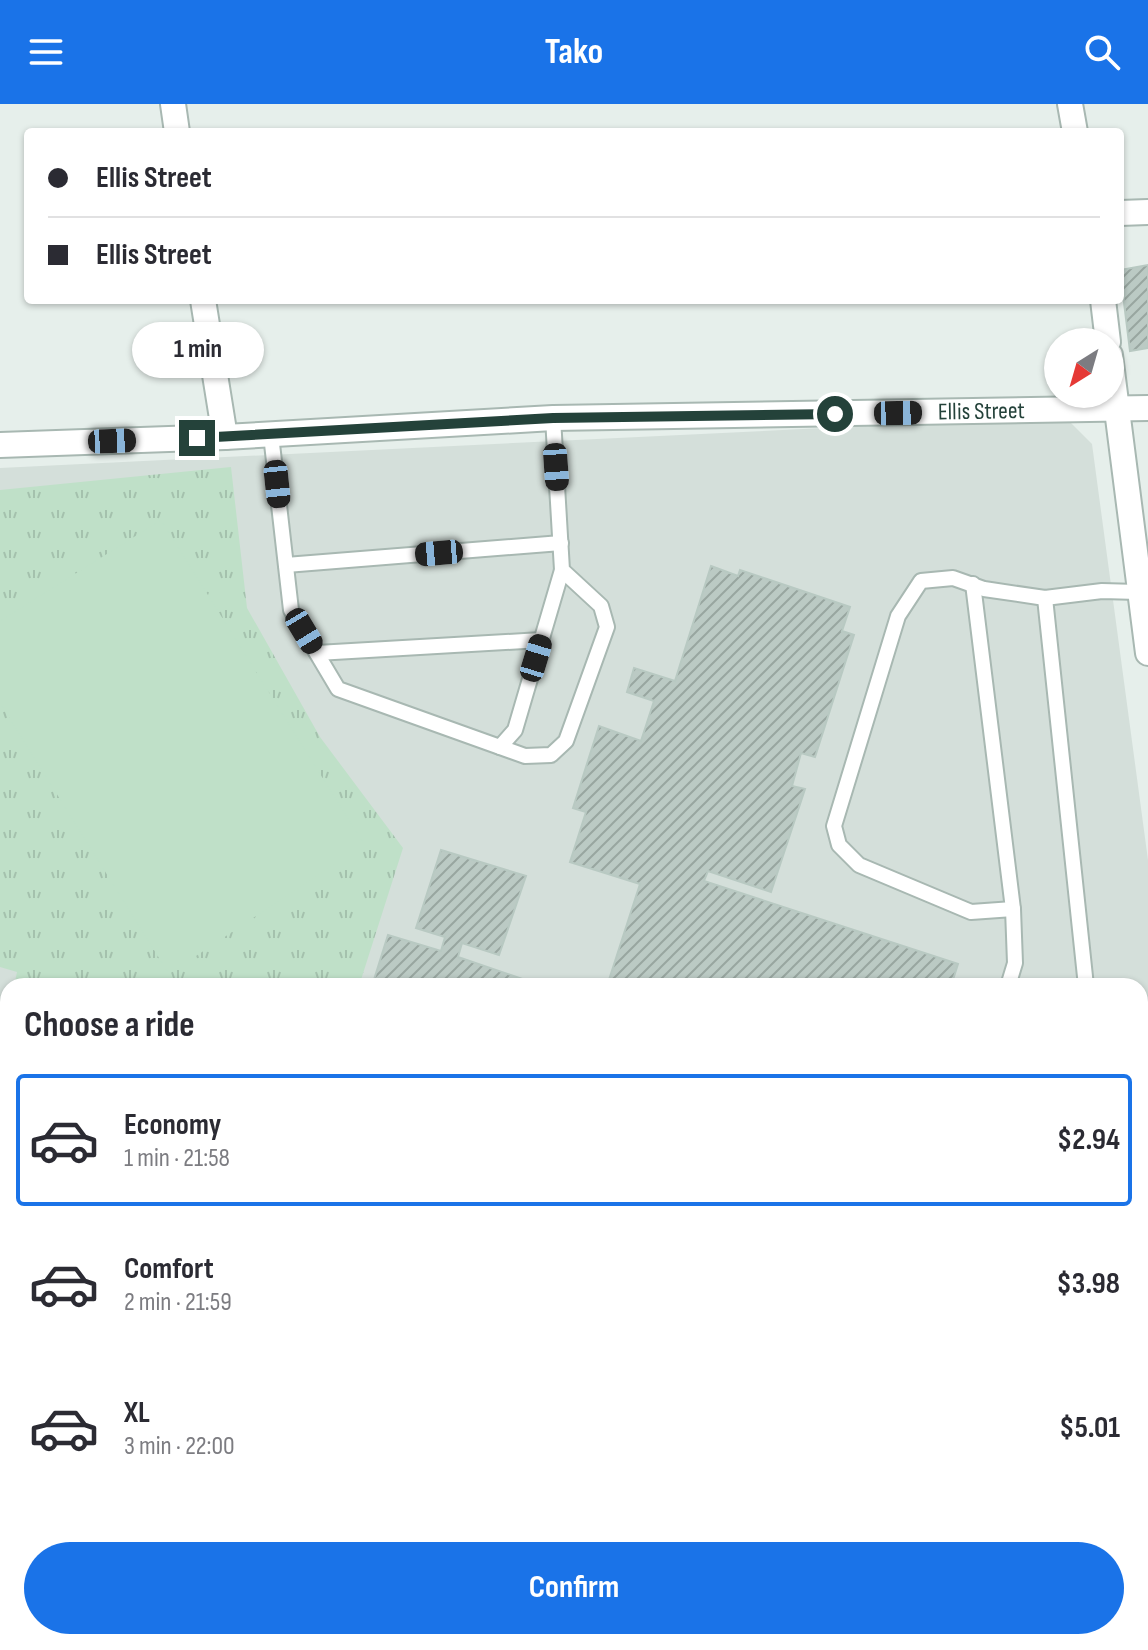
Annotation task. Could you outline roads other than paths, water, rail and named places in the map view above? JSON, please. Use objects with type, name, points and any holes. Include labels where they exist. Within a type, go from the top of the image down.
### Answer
[{"type":"street","points":[[173,104],[176,128]]},
{"type":"street","points":[[1070,104],[1074,128]]},
{"type":"street","points":[[1124,213],[1148,212]]},
{"type":"street","points":[[204,304],[225,437]]},
{"type":"street","points":[[1103,304],[1106,328]]},
{"type":"street","name":"Ellis Street","points":[[0,445],[271,435],[553,418],[1148,408]]},
{"type":"street","points":[[1117,409],[1148,653]]},
{"type":"lane","points":[[500,747],[515,730],[562,570],[553,418]]},
{"type":"lane","points":[[271,435],[291,610],[338,689],[525,756],[551,755],[566,741],[607,627],[601,606],[562,570]]},
{"type":"lane","points":[[286,565],[561,543]]},
{"type":"lane","points":[[1013,909],[971,912],[859,865],[839,845],[834,826],[898,616],[921,581],[953,578],[1045,598],[1102,591],[1138,592]]},
{"type":"lane","points":[[973,584],[1013,909],[1015,963],[1010,978]]},
{"type":"lane","points":[[1045,598],[1085,978]]},
{"type":"lane","points":[[317,653],[541,640]]}]
